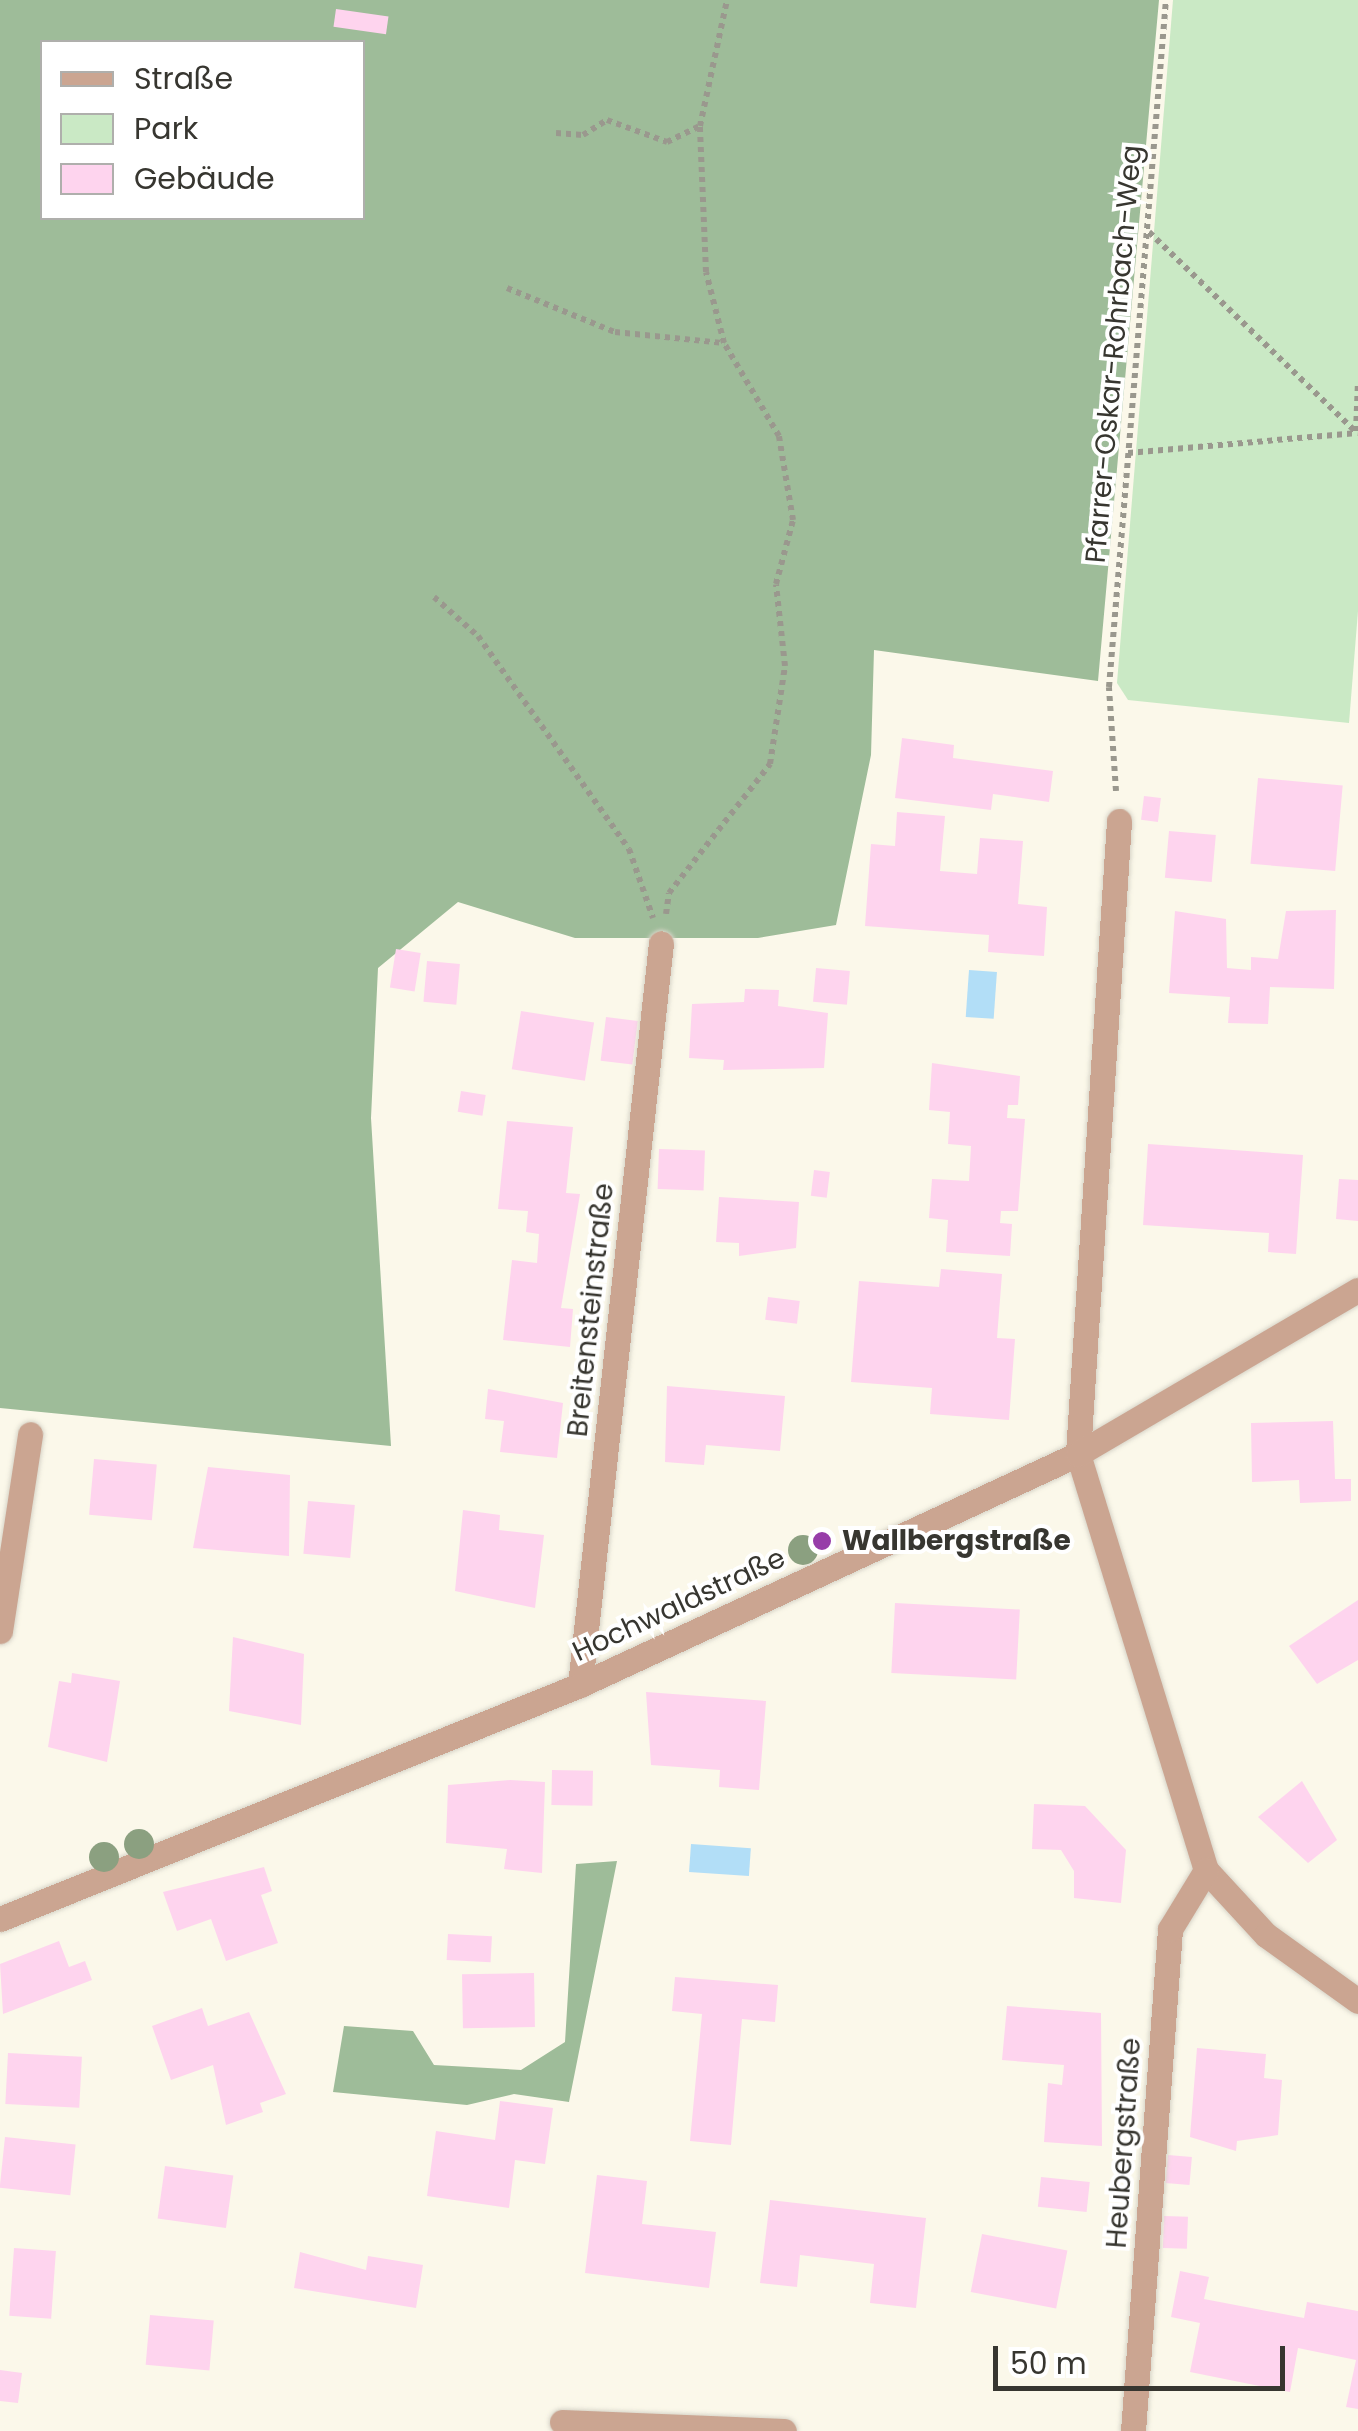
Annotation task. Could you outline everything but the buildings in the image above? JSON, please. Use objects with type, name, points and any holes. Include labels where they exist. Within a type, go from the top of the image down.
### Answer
[{"type":"street","points":[[1119,820],[1078,1454],[1206,1870],[1266,1936],[1358,2001]]},
{"type":"street","name":"Breitensteinstraße","points":[[580,1685],[661,943]]},
{"type":"street","name":"Hochwaldstraße","points":[[0,1919],[580,1685],[1078,1454],[1358,1290]]},
{"type":"street","points":[[0,1632],[30,1434]]},
{"type":"street","name":"Heubergstraße","points":[[1133,2431],[1170,1928],[1206,1870]]},
{"type":"street","points":[[562,2422],[784,2431]]},
{"type":"path","points":[[661,943],[669,893],[770,764],[785,666],[776,584],[793,520],[778,436],[724,343],[706,272],[700,126],[727,0]]},
{"type":"path","name":"Pfarrer-Oskar-Rohrbach-Weg","points":[[1119,820],[1108,712],[1166,0]]},
{"type":"path","points":[[556,133],[583,135],[617,120],[667,142],[700,126]]},
{"type":"path","points":[[1148,231],[1357,433]]},
{"type":"path","points":[[507,288],[614,332],[724,343]]},
{"type":"path","points":[[1357,433],[1358,382]]},
{"type":"path","points":[[1128,453],[1357,433]]},
{"type":"path","points":[[434,597],[478,636],[630,849],[661,943]]},
{"type":"green space","points":[[0,0],[1159,0],[1098,681],[874,650],[871,755],[836,925],[758,938],[575,938],[458,902],[378,968],[371,1118],[391,1446],[0,1408]]},
{"type":"green space","points":[[1173,0],[1358,0],[1358,611],[1349,723],[1128,700],[1117,683]]},
{"type":"green space","points":[[617,1861],[569,2102],[514,2094],[467,2105],[333,2092],[344,2026],[413,2031],[434,2065],[521,2070],[565,2042],[576,1864]]},
{"type":"water","points":[[969,970],[997,972],[994,1019],[966,1017]]},
{"type":"water","points":[[691,1844],[751,1848],[749,1876],[689,1872]]},
{"type":"place","name":"Wallbergstraße","points":[[822,1541]]}]
